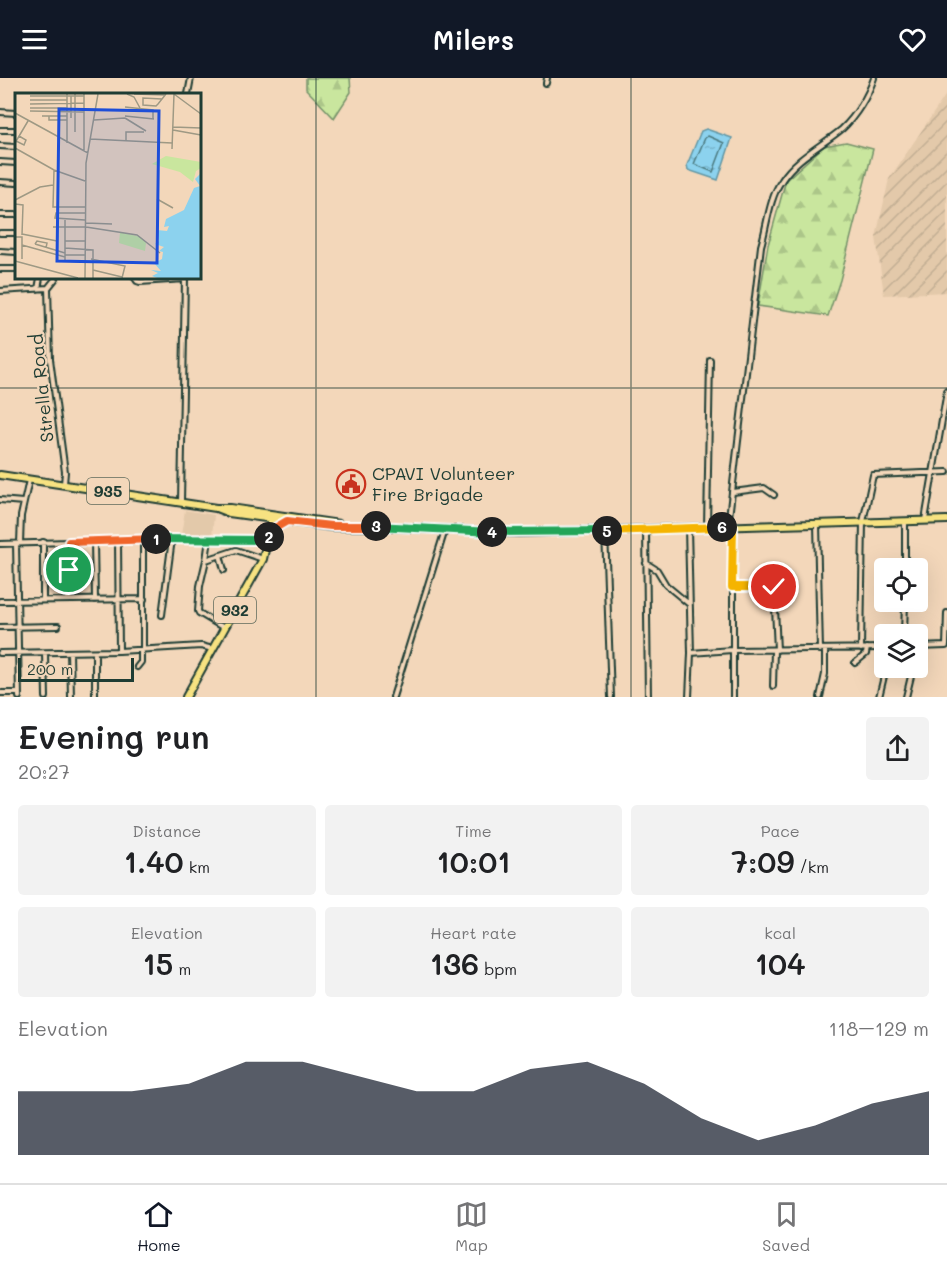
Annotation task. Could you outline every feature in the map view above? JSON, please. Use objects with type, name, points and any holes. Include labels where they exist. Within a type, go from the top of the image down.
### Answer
[{"type":"main road","name":"935","points":[[0,475],[272,517],[346,525],[445,530],[518,533],[947,520]]},
{"type":"main road","name":"935","points":[[216,508],[229,513],[272,517],[324,526],[346,525]]},
{"type":"main road","points":[[257,517],[270,535],[287,521]]},
{"type":"main road","name":"932","points":[[186,697],[263,559],[270,535],[272,517]]},
{"type":"street","points":[[188,93],[191,78]]},
{"type":"street","points":[[733,697],[730,527],[761,246],[778,186],[788,172],[829,136],[842,129],[852,118],[874,78]]},
{"type":"street","points":[[0,112],[15,113]]},
{"type":"street","points":[[0,146],[15,147]]},
{"type":"street","points":[[0,162],[15,163]]},
{"type":"street","points":[[0,182],[15,183]]},
{"type":"street","points":[[0,251],[15,252]]},
{"type":"street","points":[[0,269],[15,270]]},
{"type":"street","points":[[38,288],[39,279]]},
{"type":"street","points":[[0,291],[48,288],[55,279]]},
{"type":"street","points":[[136,279],[140,282],[163,279]]},
{"type":"street","points":[[181,503],[185,279]]},
{"type":"street","name":"Strella Road","points":[[48,288],[50,359],[65,472],[64,484]]},
{"type":"street","points":[[707,527],[710,360]]},
{"type":"street","points":[[925,520],[947,391]]},
{"type":"street","points":[[861,649],[863,522],[873,475],[947,472]]},
{"type":"street","points":[[0,693],[19,695],[18,544],[23,502],[29,479]]},
{"type":"street","points":[[733,492],[764,488],[774,495]]},
{"type":"street","points":[[0,500],[23,502]]},
{"type":"street","points":[[905,520],[905,558]]},
{"type":"street","points":[[818,524],[822,650],[825,674],[820,697]]},
{"type":"street","points":[[688,528],[690,697]]},
{"type":"street","points":[[646,529],[648,697]]},
{"type":"street","points":[[393,697],[445,530]]},
{"type":"street","points":[[605,531],[610,697]]},
{"type":"street","points":[[0,544],[209,539],[270,535]]},
{"type":"street","points":[[162,615],[172,539]]},
{"type":"street","points":[[209,539],[198,611],[225,628]]},
{"type":"street","points":[[137,667],[141,662],[142,650],[143,540]]},
{"type":"street","points":[[94,541],[95,600]]},
{"type":"street","points":[[118,541],[119,651]]},
{"type":"street","points":[[69,542],[69,600]]},
{"type":"street","points":[[43,543],[43,600]]},
{"type":"street","points":[[206,560],[241,550],[263,559]]},
{"type":"street","points":[[220,555],[224,570]]},
{"type":"street","points":[[646,563],[657,570],[666,585],[689,604]]},
{"type":"street","points":[[732,587],[791,586]]},
{"type":"street","points":[[773,686],[776,650],[774,587]]},
{"type":"street","points":[[0,601],[144,599]]},
{"type":"street","points":[[928,647],[946,646],[947,613]]},
{"type":"street","points":[[0,627],[58,626]]},
{"type":"street","points":[[0,653],[94,652],[201,646],[213,649]]},
{"type":"street","points":[[855,663],[866,654],[867,648]]},
{"type":"street","points":[[691,653],[732,650],[874,648]]},
{"type":"street","points":[[45,652],[46,697]]},
{"type":"street","points":[[70,652],[71,697]]},
{"type":"street","points":[[94,652],[95,697]]},
{"type":"street","points":[[879,697],[884,678]]},
{"type":"street","points":[[906,697],[911,678]]},
{"type":"shaded area","points":[[947,93],[947,292],[884,295],[876,237],[889,179]]},
{"type":"shaded area","points":[[185,510],[214,515],[212,536],[181,535]]},
{"type":"green space","points":[[306,78],[350,78],[351,92],[334,118],[306,89]]},
{"type":"green space","points":[[846,142],[873,149],[840,280],[828,316],[758,306],[768,245],[786,180],[824,146]]},
{"type":"water","points":[[706,129],[732,138],[718,180],[688,170],[687,165],[701,131]]},
{"type":"place","name":"CPAVI Volunteer Fire Brigade","points":[[351,484]]},
{"type":"route","points":[[69,570],[69,542],[172,539],[269,540],[270,531],[287,521],[331,526],[391,526],[518,533],[733,527],[732,587],[774,587]]}]
